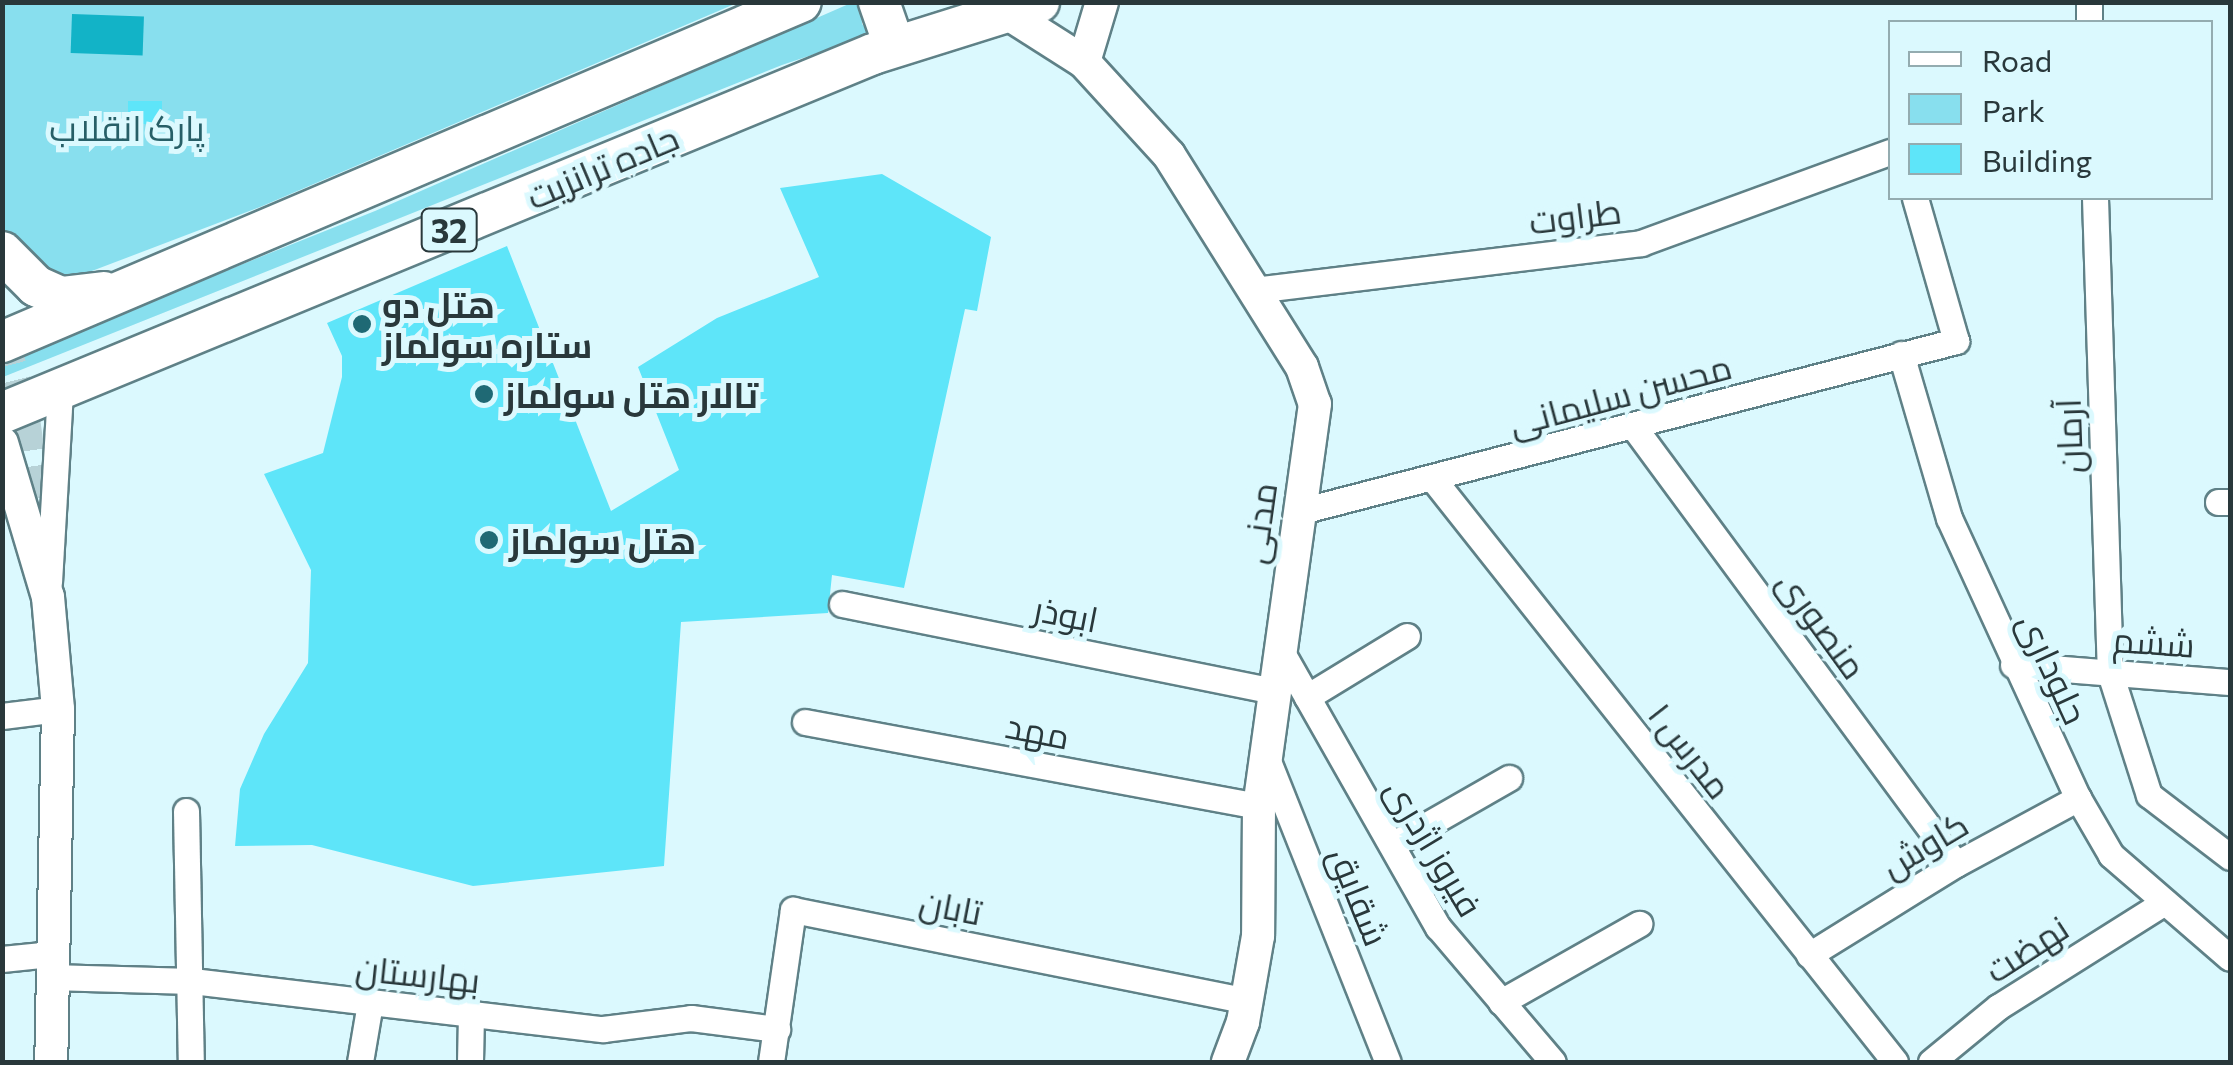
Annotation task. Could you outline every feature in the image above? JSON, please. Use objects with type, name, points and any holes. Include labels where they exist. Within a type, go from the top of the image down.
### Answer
[{"type":"main road","name":"جاده ترانزیت","points":[[2,342],[801,2]]},
{"type":"main road","points":[[879,2],[894,45]]},
{"type":"main road","name":"جاده ترانزیت","points":[[2,413],[894,45],[1022,7]]},
{"type":"main road","points":[[2,252],[36,286],[61,297],[133,289]]},
{"type":"street","points":[[1084,62],[1102,2]]},
{"type":"street","name":"مدنی","points":[[1022,7],[1084,62],[1168,155],[1302,367],[1315,404],[1281,651],[1291,694],[1266,756],[1259,806],[1258,936],[1247,1001],[1228,1062]]},
{"type":"street","name":"طراوت","points":[[1254,290],[1641,243],[1888,153]]},
{"type":"street","name":"محسن سلیمانی","points":[[1301,511],[1956,341],[1916,200]]},
{"type":"street","name":"آرمان","points":[[2095,200],[2110,673],[2149,795],[2230,858]]},
{"type":"street","name":"جلوداری","points":[[1900,354],[1949,518],[2013,666],[2078,798],[2112,855],[2230,958]]},
{"type":"street","points":[[51,1062],[58,709],[48,596],[60,389]]},
{"type":"street","name":"منصوری","points":[[1634,426],[1956,864]]},
{"type":"street","points":[[2,443],[48,596]]},
{"type":"street","name":"مدرس ۱","points":[[1433,479],[1896,1062]]},
{"type":"street","name":"ابوذر","points":[[842,604],[1291,694]]},
{"type":"street","points":[[1291,694],[1407,636]]},
{"type":"street","name":"ششم","points":[[2013,666],[2230,682]]},
{"type":"street","name":"فیروز اژدری","points":[[1291,694],[1392,846],[1438,927],[1553,1062]]},
{"type":"street","points":[[2,716],[58,709]]},
{"type":"street","name":"مهد","points":[[805,722],[1259,806]]},
{"type":"street","name":"شقایق","points":[[1266,756],[1388,1062]]},
{"type":"street","points":[[1392,846],[1509,778]]},
{"type":"street","name":"کاوش","points":[[1809,955],[1956,864],[2078,798]]},
{"type":"street","points":[[186,812],[191,1062]]},
{"type":"street","name":"نهضت","points":[[1931,1062],[1998,1006],[2165,902]]},
{"type":"street","name":"تابان","points":[[771,1062],[793,910],[1247,1001]]},
{"type":"street","points":[[1501,1002],[1639,924]]},
{"type":"street","name":"بهارستان","points":[[2,960],[602,1028],[691,1018],[777,1029]]},
{"type":"street","points":[[360,1062],[370,1003]]},
{"type":"street","points":[[470,1062],[471,1014]]},
{"type":"green space","name":"پارک انقلاب","points":[[3,3],[737,3],[260,207],[63,282],[3,232]]},
{"type":"green space","points":[[851,3],[861,3],[862,24],[871,35],[782,65],[3,377],[3,360],[375,211]]},
{"type":"shaded area","points":[[72,14],[144,17],[143,55],[71,53]]},
{"type":"building","points":[[128,101],[162,101],[162,124],[128,124]]},
{"type":"building","name":"هتل سولماز","points":[[882,174],[991,237],[977,311],[965,309],[904,588],[832,575],[828,613],[681,622],[664,866],[473,886],[312,845],[235,846],[240,789],[264,734],[308,663],[311,570],[264,474],[323,453],[342,377],[342,356],[327,323],[507,246],[611,511],[679,470],[638,367],[717,318],[819,277],[780,188]]},
{"type":"tunnel","points":[[2,334],[24,419],[40,535]]},
{"type":"place","name":"هتل دو ستاره سولماز","points":[[362,324]]},
{"type":"place","name":"تالار هتل سولماز","points":[[484,394]]},
{"type":"place","name":"هتل سولماز","points":[[489,540]]}]
